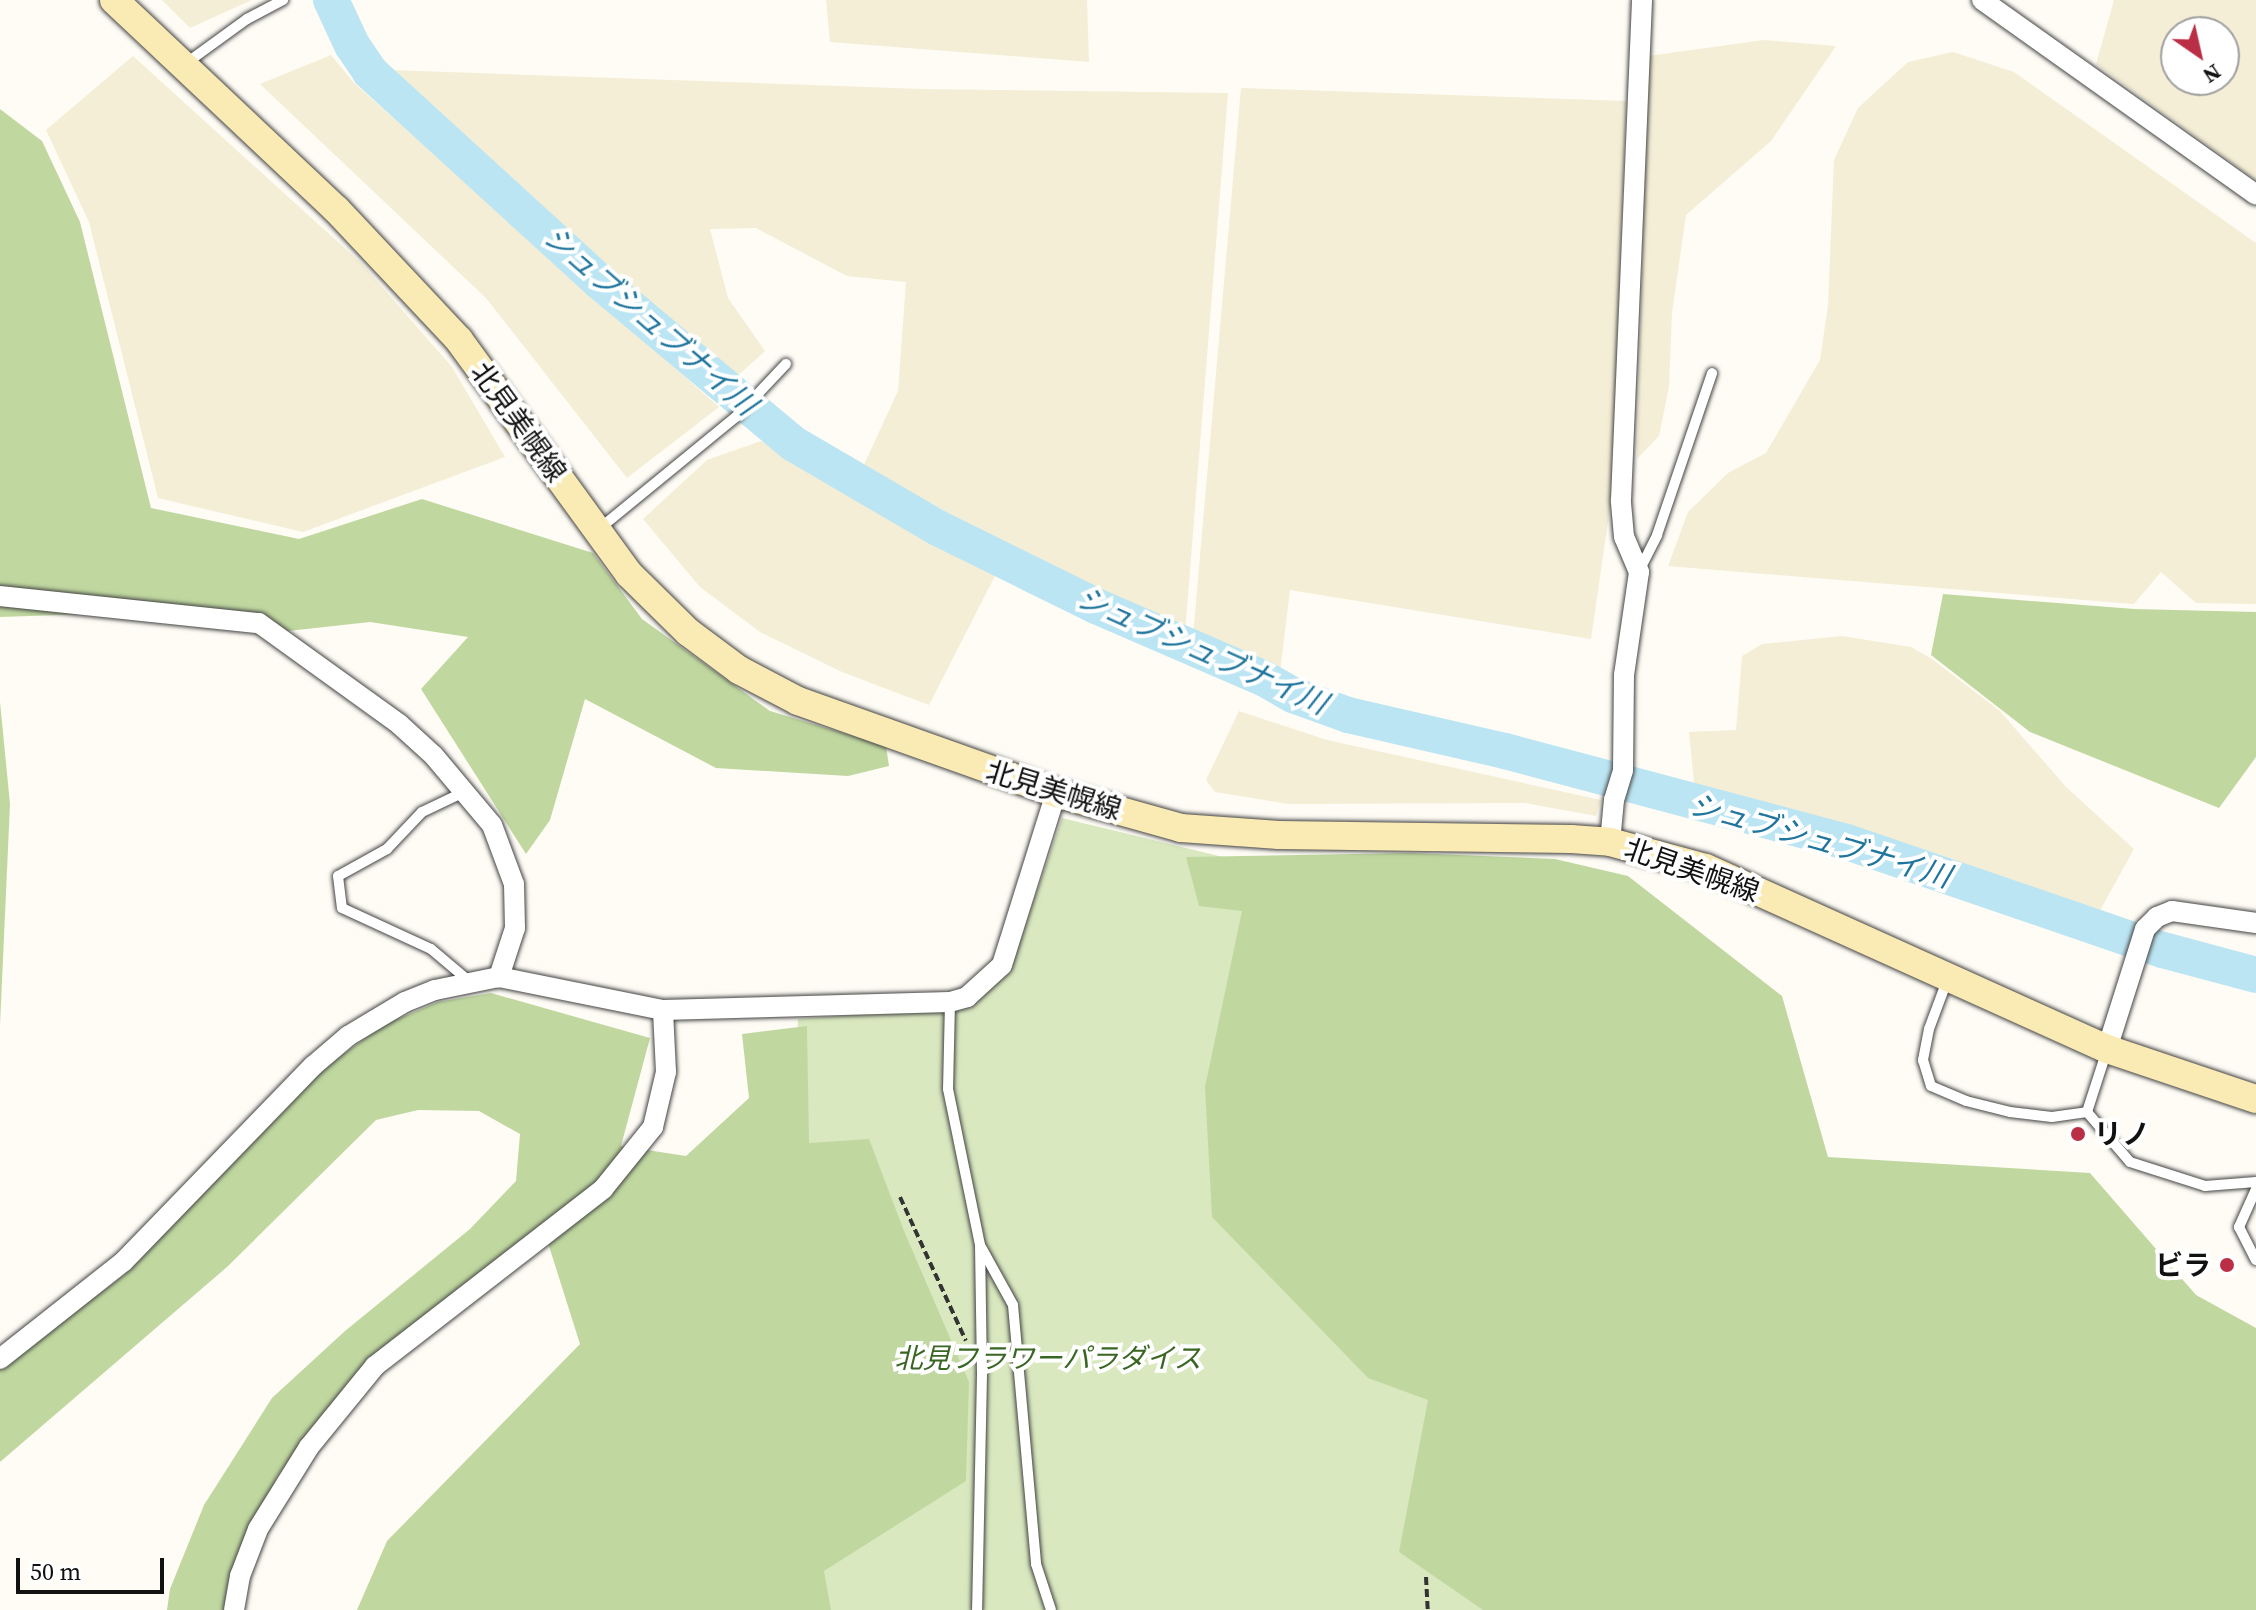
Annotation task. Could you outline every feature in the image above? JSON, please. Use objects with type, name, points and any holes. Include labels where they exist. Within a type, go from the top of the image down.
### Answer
[{"type":"main road","name":"北見美幌線","points":[[114,0],[337,210],[459,340],[629,574],[669,613],[739,670],[798,701],[1056,793],[1181,828],[1279,835],[1429,835],[1610,842],[1706,868],[2107,1049],[2256,1099]]},
{"type":"street","points":[[1610,842],[1614,800],[1623,770],[1624,675],[1639,572],[1624,537],[1621,500],[1642,0]]},
{"type":"street","points":[[1982,0],[2256,195]]},
{"type":"street","points":[[0,596],[259,623],[399,724],[434,756],[492,825],[514,884],[515,928],[499,977]]},
{"type":"street","points":[[0,1359],[123,1262],[313,1066],[348,1036],[405,1002],[469,981],[499,977],[663,1010],[950,1002],[967,997],[1002,965],[1056,793]]},
{"type":"street","points":[[2107,1049],[2145,929],[2157,917],[2172,911],[2256,923]]},
{"type":"street","points":[[234,1610],[240,1576],[265,1517],[309,1447],[375,1366],[603,1189],[653,1127],[666,1072],[663,1010]]},
{"type":"lane","points":[[184,66],[247,19],[283,0]]},
{"type":"lane","points":[[598,530],[736,417],[786,364]]},
{"type":"lane","points":[[1639,572],[1657,535],[1712,373]]},
{"type":"lane","points":[[464,792],[422,812],[387,849],[338,876],[342,908],[431,949],[469,981]]},
{"type":"lane","points":[[1948,978],[1929,1029],[1923,1060],[1931,1086],[1966,1101],[2010,1112],[2052,1117],[2087,1112]]},
{"type":"lane","points":[[950,1002],[948,1089],[980,1245],[982,1375],[977,1610]]},
{"type":"lane","points":[[2087,1112],[2107,1049]]},
{"type":"lane","points":[[2087,1112],[2130,1162],[2205,1186],[2256,1182]]},
{"type":"lane","points":[[2256,1189],[2239,1227],[2256,1260]]},
{"type":"lane","points":[[980,1245],[1013,1305],[1036,1564],[1051,1610]]},
{"type":"path","points":[[900,1197],[982,1375]]},
{"type":"path","points":[[1426,1577],[1428,1610]]},
{"type":"shaded area","points":[[162,0],[252,0],[190,28]]},
{"type":"shaded area","points":[[826,0],[1087,0],[1089,62],[830,42]]},
{"type":"shaded area","points":[[2114,0],[2256,0],[2256,180],[2096,64]]},
{"type":"shaded area","points":[[1764,40],[1836,46],[1771,141],[1686,215],[1672,313],[1669,387],[1659,436],[1637,459],[1648,56]]},
{"type":"shaded area","points":[[1953,52],[2014,72],[2256,243],[2256,604],[2196,603],[2161,572],[2134,604],[1668,566],[1688,512],[1728,473],[1766,453],[1820,360],[1828,305],[1834,160],[1858,108],[1908,62]]},
{"type":"shaded area","points":[[331,55],[354,83],[719,407],[627,478],[486,298],[260,84]]},
{"type":"shaded area","points":[[133,56],[361,263],[452,367],[505,457],[303,532],[158,498],[89,222],[46,130]]},
{"type":"shaded area","points":[[392,70],[922,89],[1228,93],[1185,633],[862,469],[898,391],[906,282],[847,276],[756,228],[710,229],[728,298],[765,351],[734,379]]},
{"type":"shaded area","points":[[1241,88],[1626,101],[1612,494],[1591,639],[1290,590],[1280,672],[1193,636]]},
{"type":"shaded area","points":[[761,441],[996,574],[929,705],[842,672],[760,632],[700,587],[643,519],[707,460]]},
{"type":"shaded area","points":[[1842,636],[1911,647],[1932,659],[2000,711],[2066,787],[2134,849],[2098,914],[1695,792],[1689,732],[1736,730],[1742,656],[1762,644]]},
{"type":"shaded area","points":[[1239,711],[1327,740],[1601,800],[1596,816],[1525,803],[1289,804],[1215,792],[1206,780]]},
{"type":"green space","points":[[0,109],[42,141],[80,222],[151,508],[299,539],[422,499],[593,553],[642,619],[770,711],[886,746],[889,766],[848,776],[716,768],[585,699],[550,820],[526,854],[421,689],[468,637],[370,622],[288,631],[180,611],[0,617]]},
{"type":"green space","points":[[1943,594],[2134,609],[2256,612],[2256,757],[2219,808],[2030,732],[1931,655]]},
{"type":"green space","points":[[0,702],[10,804],[0,1025]]},
{"type":"green space","name":"北見フラワーパラダイス","points":[[1062,818],[1252,864],[1639,1610],[801,1610],[792,1146],[798,1019],[967,1006],[1005,973],[1024,929]]},
{"type":"green space","points":[[1411,853],[1555,859],[1628,876],[1782,996],[1828,1157],[2090,1173],[2196,1295],[2256,1328],[2256,1610],[1483,1610],[1399,1552],[1428,1400],[1368,1378],[1212,1217],[1205,1087],[1242,911],[1199,906],[1186,857]]},
{"type":"green space","points":[[491,993],[650,1038],[621,1146],[686,1156],[749,1098],[742,1034],[807,1026],[809,1143],[869,1139],[904,1231],[969,1382],[966,1481],[824,1571],[831,1610],[357,1610],[387,1541],[580,1344],[548,1243],[391,1341],[277,1477],[227,1588],[226,1610],[167,1610],[170,1589],[204,1505],[272,1398],[345,1331],[470,1229],[516,1181],[520,1134],[479,1111],[418,1110],[376,1120],[227,1267],[0,1462],[0,1368],[124,1275],[324,1068],[385,1024],[438,1002]]},
{"type":"waterway","name":"シュブシュブナイ川","points":[[331,0],[352,45],[370,72],[600,282],[794,444],[938,528],[1096,606],[1265,679],[1293,695],[1348,715],[1505,751],[1847,842],[2163,950],[2256,975]]},
{"type":"place","name":"リノ","points":[[2078,1134]]},
{"type":"place","name":"ビラ","points":[[2227,1265]]}]
